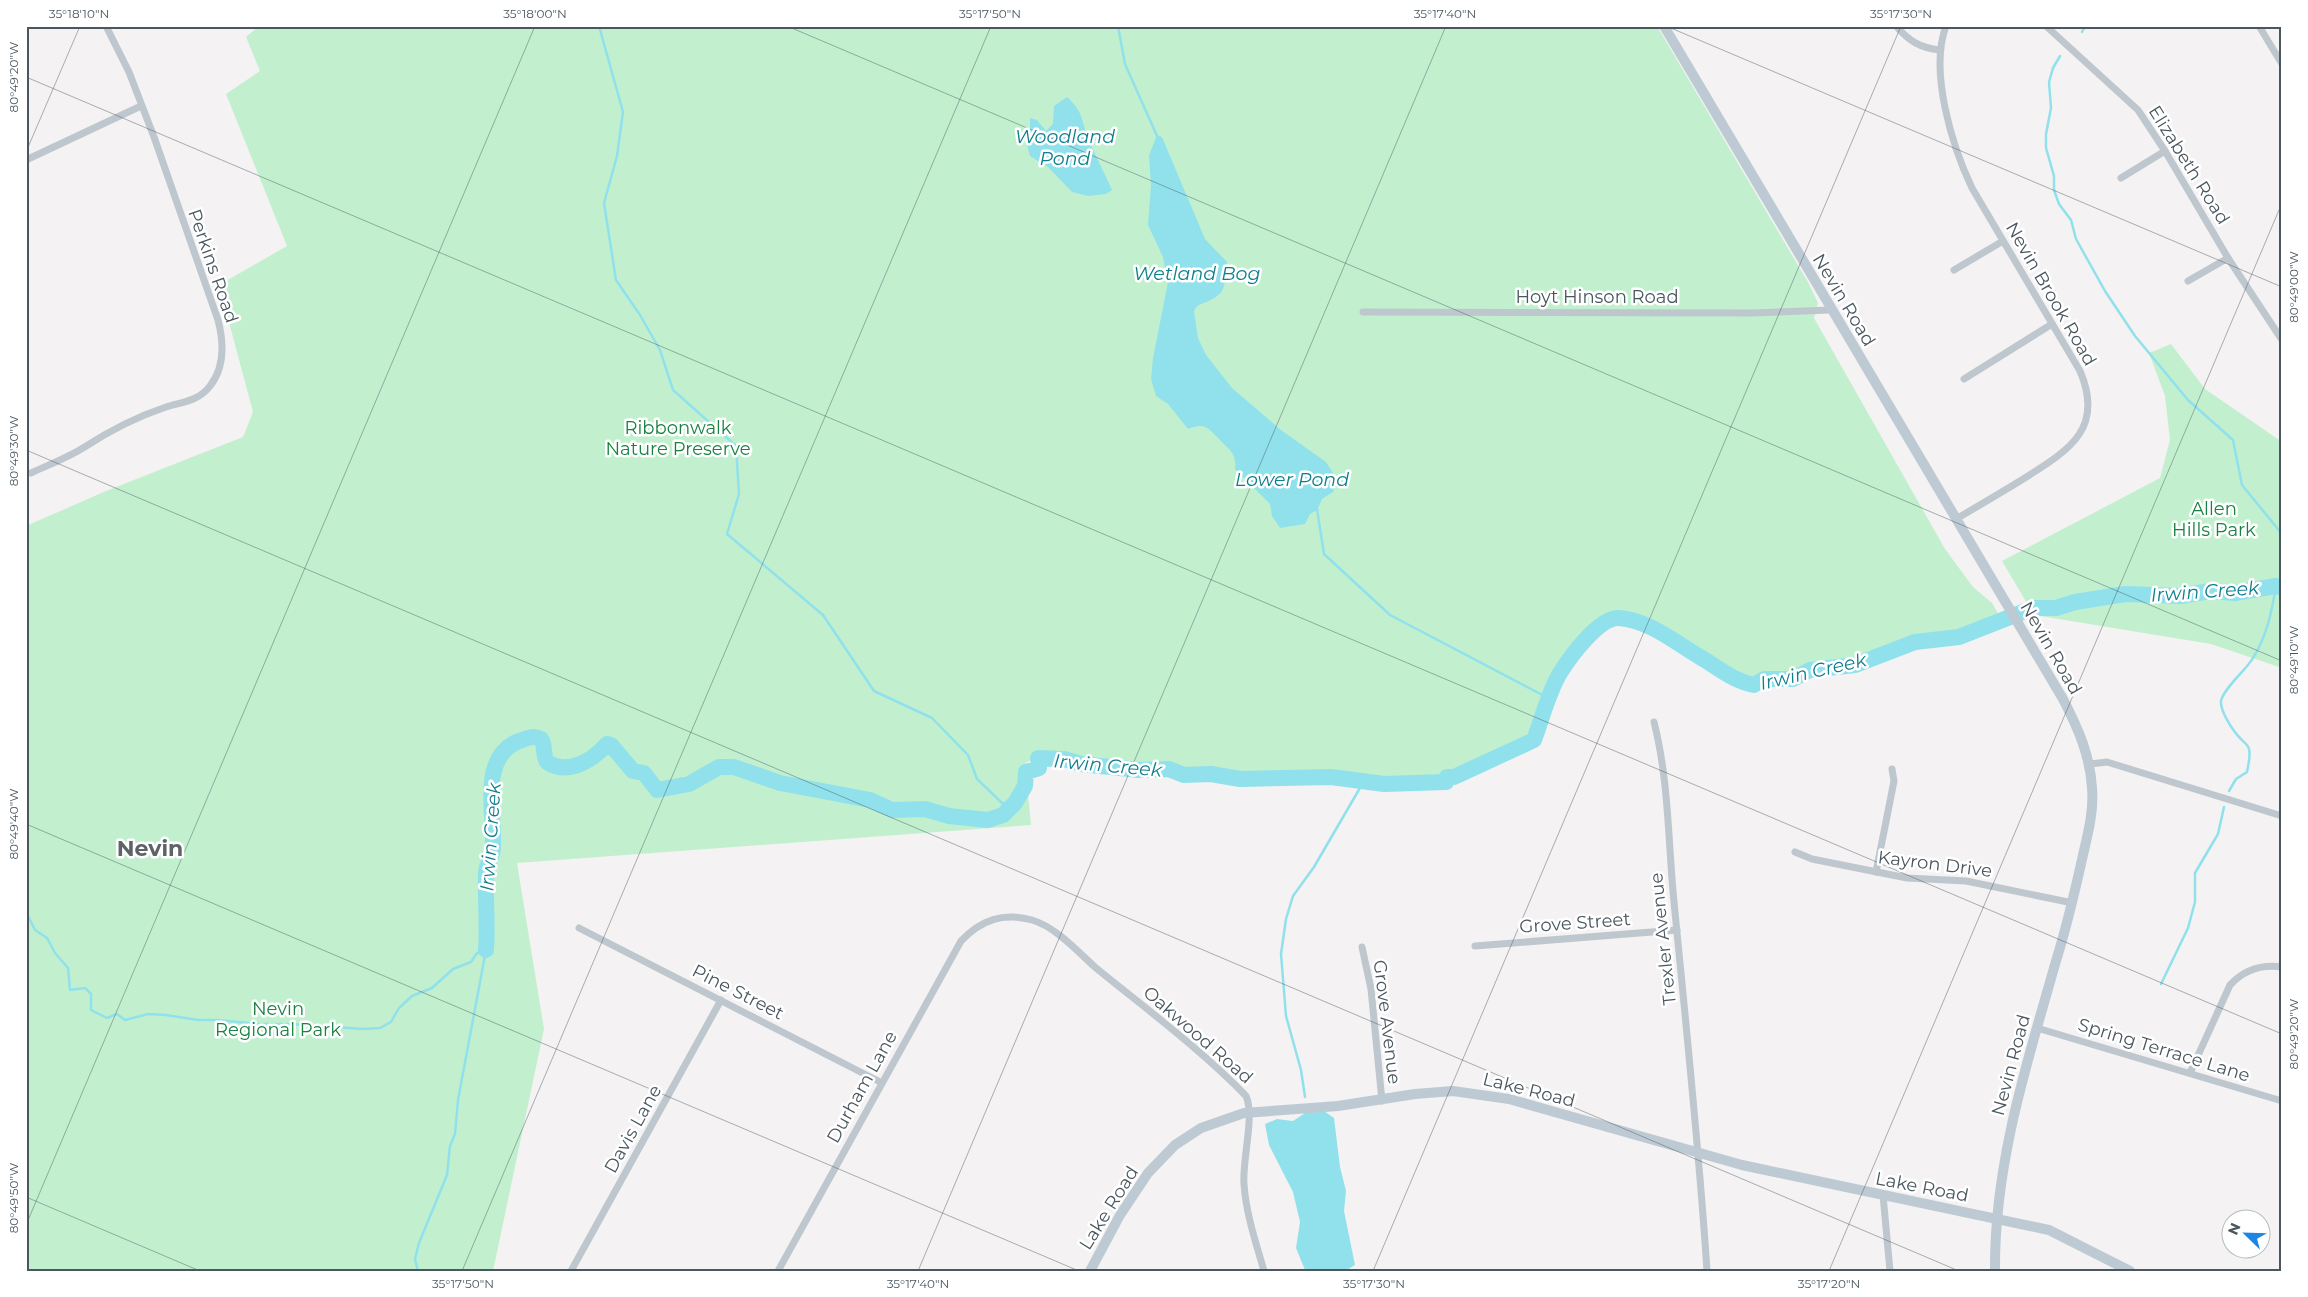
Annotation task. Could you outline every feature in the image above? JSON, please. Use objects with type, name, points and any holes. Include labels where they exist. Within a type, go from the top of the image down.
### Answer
[{"type":"main road","name":"Nevin Road","points":[[1664,26],[1830,310],[2063,699],[2080,732],[2090,764],[2093,789],[2092,816],[2073,903],[2006,1146],[1996,1218],[1995,1271]]},
{"type":"main road","name":"Lake Road","points":[[1090,1271],[1136,1189],[1162,1157],[1175,1145],[1201,1128],[1229,1117],[1250,1112],[1382,1101],[1438,1092],[1492,1095],[1698,1154],[1996,1218]]},
{"type":"main road","points":[[1996,1218],[2049,1230],[2130,1271]]},
{"type":"street","name":"Perkins Road","points":[[31,473],[83,448],[122,425],[164,408],[197,398],[210,386],[220,366],[222,344],[218,320],[129,72],[106,26]]},
{"type":"street","points":[[1896,26],[1914,44],[1926,49],[1940,50]]},
{"type":"street","name":"Nevin Brook Road","points":[[1946,26],[1940,50],[1943,87],[1960,163],[1972,188],[2080,371],[2087,388],[2088,416],[2081,433],[2069,448],[2053,460],[1956,519]]},
{"type":"street","name":"Elizabeth Road","points":[[2046,26],[2138,110],[2165,150],[2228,258],[2282,340]]},
{"type":"street","points":[[2259,26],[2282,64]]},
{"type":"street","points":[[26,160],[141,106]]},
{"type":"street","points":[[2121,178],[2165,150]]},
{"type":"street","points":[[1954,270],[2003,241]]},
{"type":"street","points":[[2188,282],[2228,258]]},
{"type":"street","name":"Hoyt Hinson Road","points":[[1363,312],[1753,313],[1830,310]]},
{"type":"street","points":[[1964,379],[2052,324]]},
{"type":"street","name":"Trexler Avenue","points":[[1654,722],[1661,754],[1666,798],[1707,1271]]},
{"type":"street","points":[[2090,764],[2107,762],[2282,816]]},
{"type":"street","points":[[1876,872],[1894,781],[1892,769]]},
{"type":"street","name":"Kayron Drive","points":[[1795,852],[1812,859],[1906,878],[1966,881],[2073,903]]},
{"type":"street","name":"Oakwood Road","points":[[981,923],[992,918],[1010,917],[1031,920],[1048,929],[1169,1028],[1241,1091],[1249,1102],[1250,1112],[1244,1158],[1244,1184],[1250,1221],[1264,1271]]},
{"type":"street","name":"Durham Lane","points":[[778,1271],[952,955],[961,941],[981,923]]},
{"type":"street","name":"Pine Street","points":[[580,928],[882,1083]]},
{"type":"street","name":"Grove Street","points":[[1475,946],[1677,930]]},
{"type":"street","name":"Grove Avenue","points":[[1362,946],[1371,989],[1382,1101]]},
{"type":"street","points":[[2190,1073],[2230,985],[2237,977],[2254,968],[2282,967]]},
{"type":"street","name":"Davis Lane","points":[[571,1271],[721,1000]]},
{"type":"street","name":"Spring Terrace Lane","points":[[2037,1028],[2282,1101]]},
{"type":"street","points":[[1883,1195],[1890,1271]]},
{"type":"green space","name":"Ribbonwalk Nature Preserve","points":[[259,26],[1657,26],[1809,284],[1818,303],[1814,318],[1945,549],[1973,587],[1992,603],[2002,620],[1959,637],[1915,642],[1855,665],[1810,670],[1793,679],[1764,679],[1754,685],[1733,677],[1652,628],[1630,620],[1611,619],[1586,639],[1560,673],[1549,697],[1534,740],[1454,777],[1447,777],[1446,782],[1384,784],[1331,777],[1240,779],[1211,774],[1184,775],[1169,769],[1139,770],[1081,764],[1064,759],[1038,758],[1025,763],[1031,825],[517,863],[544,1029],[493,1271],[26,1271],[26,526],[106,491],[243,437],[253,412],[219,285],[287,246],[226,94],[260,71],[246,37]]},
{"type":"green space","name":"Allen Hills Park","points":[[2171,344],[2205,389],[2282,442],[2282,668],[2211,644],[2034,615],[2002,561],[2160,478],[2170,440],[2165,396],[2149,353]]},
{"type":"water","name":"Woodland Pond","points":[[1067,97],[1078,110],[1112,190],[1106,194],[1088,196],[1072,192],[1048,167],[1030,156],[1026,141],[1030,136],[1030,118],[1037,120],[1046,131],[1053,124],[1054,106]]},
{"type":"water","name":"Lower Pond","points":[[1157,135],[1162,137],[1205,239],[1227,262],[1222,291],[1214,298],[1197,306],[1194,311],[1198,338],[1206,355],[1232,388],[1281,430],[1326,462],[1333,473],[1335,486],[1333,492],[1322,499],[1317,510],[1310,514],[1305,524],[1280,528],[1272,516],[1270,504],[1235,469],[1235,459],[1229,449],[1206,427],[1198,426],[1188,429],[1168,404],[1156,396],[1151,379],[1153,358],[1168,282],[1163,257],[1148,225],[1151,185],[1149,155]]},
{"type":"water","points":[[1308,1111],[1324,1111],[1334,1118],[1340,1167],[1346,1191],[1344,1211],[1355,1265],[1345,1271],[1305,1270],[1296,1248],[1300,1222],[1293,1192],[1269,1145],[1265,1124],[1277,1119],[1293,1121]]},
{"type":"waterway","points":[[599,26],[623,112],[617,156],[604,203],[616,280],[640,315],[660,350],[673,390],[736,446],[739,494],[727,534],[823,615],[874,691],[932,718],[968,755],[977,779],[1002,803],[1015,803]]},
{"type":"waterway","points":[[1118,26],[1125,64],[1157,136]]},
{"type":"waterway","points":[[2082,32],[2085,26]]},
{"type":"waterway","points":[[2060,56],[2053,68],[2049,82],[2051,108],[2046,134],[2046,148],[2054,176],[2054,190],[2059,204],[2071,220],[2076,239],[2105,291],[2135,336],[2188,400],[2233,440],[2242,485],[2282,534]]},
{"type":"waterway","points":[[1317,509],[1324,554],[1390,615],[1550,699]]},
{"type":"waterway","points":[[2229,791],[2236,779],[2247,772],[2250,752],[2248,746],[2237,735],[2228,721],[2221,701],[2226,691],[2250,663],[2258,650],[2268,623],[2276,586]]},
{"type":"waterway","name":"Irwin Creek","points":[[486,950],[486,873],[493,848],[491,804],[493,773],[498,760],[506,749],[530,737],[541,739],[547,762],[563,767],[572,767],[580,764],[595,756],[607,744],[611,745],[633,771],[644,773],[657,790],[689,784],[719,767],[734,767],[780,783],[870,800],[892,810],[925,809],[949,816],[988,820],[1003,815],[1015,803],[1025,786],[1026,772],[1039,768],[1038,758],[1064,759],[1081,764],[1139,770],[1169,769],[1184,775],[1211,774],[1240,779],[1331,777],[1384,784],[1446,782],[1447,777],[1454,777],[1534,740],[1549,697],[1560,673],[1586,639],[1611,619],[1619,618],[1641,623],[1672,639],[1733,677],[1754,685],[1764,679],[1793,679],[1810,670],[1855,665],[1915,642],[1959,637],[2033,608],[2056,608],[2075,602],[2125,594],[2180,596],[2210,591],[2235,593],[2276,586],[2282,588]]},
{"type":"waterway","points":[[1305,1097],[1301,1070],[1286,1016],[1281,954],[1286,919],[1293,896],[1314,867],[1364,781]]},
{"type":"waterway","points":[[2161,984],[2188,928],[2195,902],[2195,873],[2218,834],[2224,807]]},
{"type":"waterway","name":"Irwin Creek","points":[[26,912],[35,930],[47,938],[55,953],[68,968],[70,990],[85,988],[91,994],[91,1010],[107,1018],[117,1014],[125,1020],[148,1014],[258,1024],[292,1024],[363,1029],[380,1028],[391,1022],[399,1008],[412,996],[432,988],[453,969],[471,962],[477,953],[486,950]]},
{"type":"waterway","points":[[418,1271],[415,1259],[419,1243],[447,1175],[450,1146],[455,1134],[458,1100],[486,950]]},
{"type":"district","name":"Nevin","points":[[150,848]]},
{"type":"water label","name":"Wetland Bog","points":[[1197,273]]},
{"type":"park label","name":"Nevin Regional Park","points":[[278,1019]]}]
